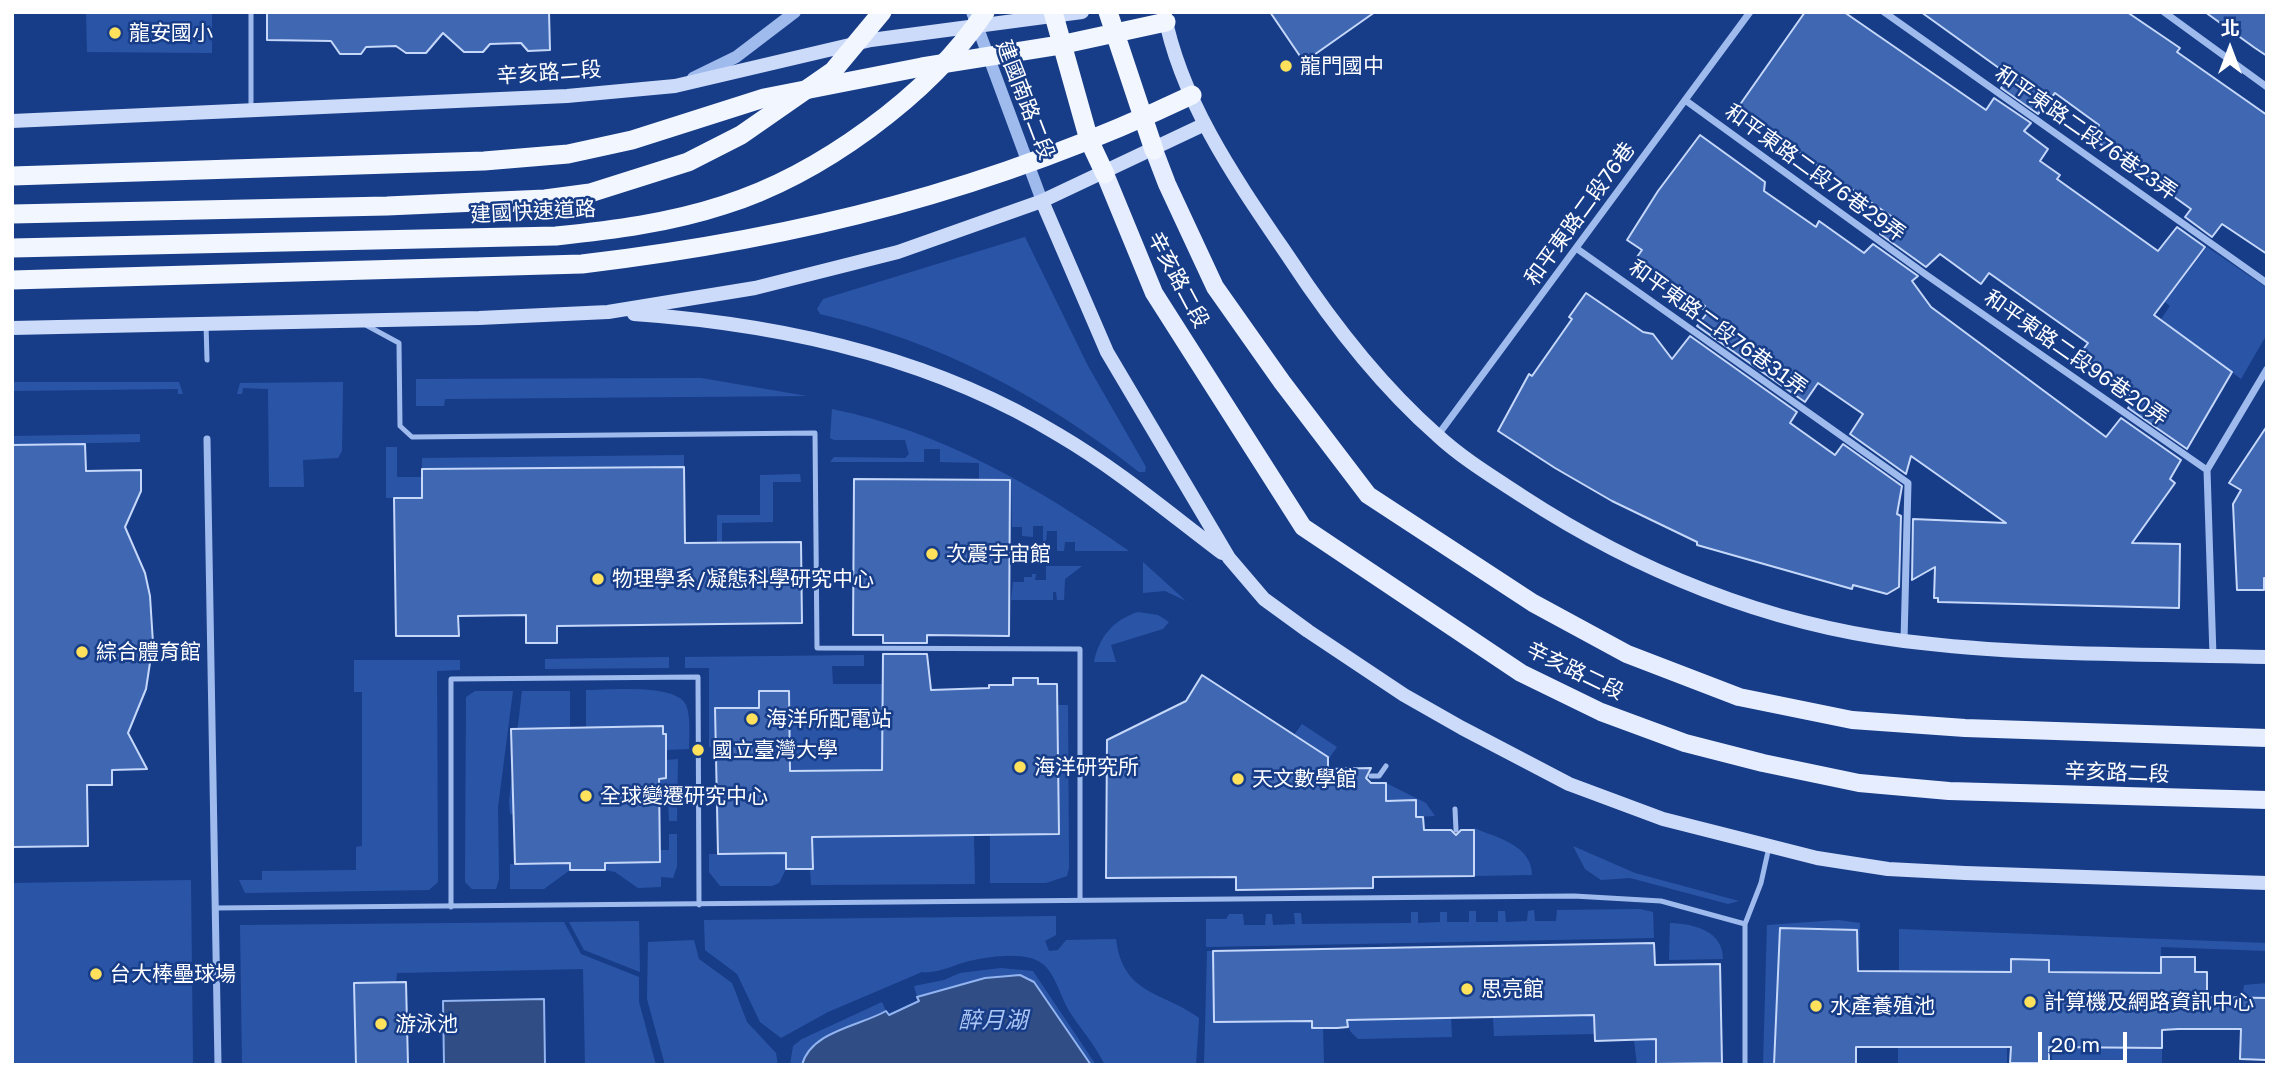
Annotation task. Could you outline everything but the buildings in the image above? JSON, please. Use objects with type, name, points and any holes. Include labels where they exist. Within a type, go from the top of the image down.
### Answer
[{"type":"highway","name":"建國快速道路","points":[[12,214],[387,206],[545,199],[590,192],[688,162],[741,135],[833,71],[882,12]]},
{"type":"highway","points":[[1108,12],[1154,150]]},
{"type":"highway","points":[[1053,14],[1059,45],[1089,141],[1105,174]]},
{"type":"highway","points":[[12,176],[484,161],[568,154],[632,141],[765,98],[1059,45],[1115,33],[1165,17]]},
{"type":"highway","name":"建國快速道路","points":[[12,248],[556,236],[634,228],[725,205],[825,160],[902,103],[935,72],[981,20]]},
{"type":"highway","points":[[12,280],[582,264],[672,254],[825,225],[938,194],[1089,141],[1192,95]]},
{"type":"main road","name":"辛亥路二段","points":[[12,121],[567,96],[676,86],[871,40],[981,20],[1082,12]]},
{"type":"main road","points":[[1165,17],[1192,95],[1220,157],[1315,297],[1361,358],[1438,436],[1474,465],[1567,525],[1675,581],[1768,611],[1843,630],[1904,641],[2011,649],[2267,657]]},
{"type":"main road","points":[[608,312],[755,288],[898,251],[1042,201],[1105,174],[1205,124]]},
{"type":"main road","name":"辛亥路二段","points":[[1154,150],[1215,287],[1282,382],[1368,495],[1533,603],[1627,654],[1740,697],[1852,720],[1965,728],[2267,738]]},
{"type":"main road","name":"辛亥路二段","points":[[1105,174],[1154,293],[1303,527],[1521,673],[1601,712],[1685,743],[1859,783],[1949,790],[2267,800]]},
{"type":"main road","points":[[1042,201],[1107,352],[1229,558],[1264,599],[1308,631],[1404,695],[1514,757],[1569,784],[1663,819],[1817,858],[1888,869],[2267,883]]},
{"type":"main road","points":[[12,328],[359,321],[608,312],[703,318],[796,333],[898,362],[977,394],[1058,434],[1135,486],[1229,558]]},
{"type":"street","points":[[676,86],[736,57],[795,12]]},
{"type":"street","name":"建國南路二段","points":[[972,12],[981,20],[988,57],[1042,201]]},
{"type":"street","name":"和平東路二段76巷","points":[[1438,436],[1750,12]]},
{"type":"street","name":"和平東路二段76巷23弄","points":[[1884,12],[2267,283]]},
{"type":"street","points":[[2164,12],[2267,87]]},
{"type":"street","name":"和平東路二段76巷29弄","points":[[1685,100],[1925,274]]},
{"type":"street","name":"和平東路二段76巷31弄","points":[[1576,248],[1909,483],[1904,641]]},
{"type":"street","name":"和平東路二段96巷20弄","points":[[1925,274],[2207,470]]},
{"type":"street","points":[[2213,656],[2207,470],[2267,369]]},
{"type":"street","points":[[207,439],[218,1065]]},
{"type":"lane","points":[[251,12],[251,112]]},
{"type":"lane","points":[[359,321],[399,343],[400,426],[412,437],[815,433],[817,648],[1080,649],[1080,900]]},
{"type":"lane","points":[[206,324],[206,360]]},
{"type":"lane","points":[[451,906],[451,679],[698,677],[699,905]]},
{"type":"lane","points":[[1371,776],[1379,776],[1386,766]]},
{"type":"lane","points":[[1455,809],[1456,830]]},
{"type":"lane","points":[[1745,1065],[1745,924],[1761,883],[1769,846]]},
{"type":"lane","points":[[215,908],[1574,896],[1661,901],[1745,924]]},
{"type":"shaded area","points":[[86,12],[212,12],[212,53],[87,52]]},
{"type":"shaded area","points":[[1025,237],[1088,366],[1146,467],[1145,472],[1139,472],[1066,419],[988,375],[906,340],[864,325],[820,314],[817,309],[823,299]]},
{"type":"shaded area","points":[[2207,247],[2267,288],[2267,334],[2241,379],[2161,319],[2170,306],[2165,302]]},
{"type":"shaded area","points":[[701,378],[807,396],[445,399],[444,406],[416,406],[416,379]]},
{"type":"shaded area","points":[[12,382],[179,382],[183,394],[178,394],[178,389],[12,391]]},
{"type":"shaded area","points":[[343,382],[342,451],[338,458],[303,460],[304,487],[269,487],[268,389],[243,388],[242,394],[237,394],[240,383]]},
{"type":"shaded area","points":[[832,409],[912,432],[988,465],[1060,505],[1129,551],[1075,551],[1075,542],[1065,542],[1064,551],[1057,551],[1057,531],[1047,531],[1046,542],[1043,542],[1043,526],[1033,526],[1033,537],[1022,536],[1022,527],[1012,527],[1011,479],[979,479],[979,463],[940,462],[940,449],[924,449],[924,462],[830,462],[834,457],[905,458],[909,454],[905,440],[830,438]]},
{"type":"shaded area","points":[[140,434],[140,442],[12,445],[12,436]]},
{"type":"shaded area","points":[[386,447],[397,447],[397,477],[422,477],[422,498],[386,498]]},
{"type":"shaded area","points":[[684,455],[684,467],[422,469],[422,458]]},
{"type":"shaded area","points":[[800,474],[801,482],[773,482],[773,522],[722,523],[722,543],[717,543],[717,515],[760,515],[760,475]]},
{"type":"shaded area","points":[[1143,562],[1186,601],[1165,591],[1143,593]]},
{"type":"shaded area","points":[[1046,566],[1082,566],[1065,579],[1064,600],[1057,600],[1056,592],[1053,592],[1053,600],[1011,600],[1013,582],[1024,582],[1024,577],[1032,577],[1032,574],[1036,574],[1035,580],[1046,580]]},
{"type":"shaded area","points":[[1138,612],[1158,615],[1169,622],[1163,629],[1111,645],[1116,662],[1094,662],[1099,645],[1108,631],[1121,620]]},
{"type":"shaded area","points":[[864,655],[864,666],[832,666],[833,684],[883,684],[882,736],[931,736],[982,787],[974,835],[975,884],[811,885],[810,869],[786,869],[779,883],[772,886],[720,886],[709,872],[709,854],[717,854],[716,748],[709,747],[709,668],[685,668],[685,657]]},
{"type":"shaded area","points":[[669,657],[669,668],[545,669],[545,659]]},
{"type":"shaded area","points":[[354,660],[460,660],[460,670],[437,671],[438,882],[429,890],[245,893],[239,880],[262,880],[262,871],[356,870],[356,847],[362,846],[362,692],[354,692]]},
{"type":"shaded area","name":"全球變遷研究中心","points":[[586,690],[656,691],[680,698],[686,705],[689,749],[666,750],[666,760],[678,759],[677,821],[669,821],[668,802],[659,802],[660,850],[669,850],[669,834],[677,834],[677,866],[673,878],[661,877],[661,887],[638,888],[615,872],[570,870],[544,889],[510,889],[510,864],[515,864],[514,814],[510,814],[509,801],[522,691],[570,691],[570,728],[586,727]]},
{"type":"shaded area","points":[[475,691],[513,691],[498,807],[499,879],[496,889],[472,889],[465,882],[466,697]]},
{"type":"shaded area","points":[[1058,705],[1068,705],[1067,876],[1046,883],[990,883],[990,835],[1059,834]]},
{"type":"shaded area","points":[[1302,724],[1337,747],[1328,760],[1328,757],[1294,735]]},
{"type":"shaded area","points":[[1386,783],[1426,803],[1435,816],[1416,817],[1415,800],[1386,801]]},
{"type":"shaded area","points":[[1474,828],[1502,839],[1520,850],[1526,856],[1532,875],[1474,876]]},
{"type":"shaded area","points":[[1573,846],[1635,873],[1739,901],[1728,904],[1630,878],[1601,880],[1585,869]]},
{"type":"shaded area","name":"台大棒壘球場","points":[[191,880],[193,1065],[12,1065],[12,883]]},
{"type":"shaded area","points":[[1640,909],[1653,912],[1654,938],[1206,947],[1206,919],[1226,919],[1229,914],[1243,914],[1244,925],[1265,925],[1266,914],[1272,914],[1273,925],[1295,924],[1294,913],[1301,913],[1302,924],[1411,923],[1411,912],[1418,912],[1418,923],[1440,922],[1440,912],[1447,912],[1447,922],[1469,922],[1469,911],[1476,911],[1476,922],[1498,922],[1498,911],[1505,911],[1506,922],[1527,921],[1528,911],[1534,910],[1535,921],[1556,921],[1557,910]]},
{"type":"shaded area","points":[[1056,916],[1056,935],[1045,941],[1049,951],[1058,950],[1066,940],[1116,939],[1120,958],[1136,982],[1199,1018],[1196,1065],[1105,1065],[1069,1011],[1047,968],[1041,962],[1013,956],[982,958],[922,972],[828,1012],[781,1038],[760,1022],[737,974],[705,950],[704,920]]},
{"type":"shaded area","name":"水產養殖池","points":[[1838,920],[1860,923],[1856,1065],[1763,1065],[1767,925]]},
{"type":"shaded area","points":[[639,921],[640,972],[584,950],[569,922]]},
{"type":"shaded area","points":[[564,922],[581,954],[639,977],[639,1002],[656,1065],[585,1065],[583,969],[397,973],[396,982],[355,983],[356,1065],[242,1065],[240,925]]},
{"type":"shaded area","points":[[1670,923],[1698,927],[1706,931],[1718,942],[1723,959],[1669,960]]},
{"type":"shaded area","points":[[1899,929],[2267,943],[2267,951],[2161,947],[2161,973],[2049,972],[2049,960],[2011,959],[2011,972],[1899,971]]},
{"type":"shaded area","points":[[694,940],[699,959],[732,983],[747,1022],[776,1053],[778,1065],[665,1065],[647,999],[648,942]]},
{"type":"shaded area","points":[[1207,951],[1213,951],[1214,1022],[1312,1021],[1312,1027],[1323,1028],[1324,1065],[1204,1065]]},
{"type":"shaded area","points":[[1001,968],[1033,971],[1096,1065],[1091,1065],[1029,978],[1015,975],[986,978],[917,997],[914,986],[944,980],[960,973]]},
{"type":"shaded area","points":[[2267,983],[2267,998],[2242,998],[2244,985]]},
{"type":"shaded area","points":[[882,1002],[886,1011],[826,1037],[815,1044],[802,1065],[790,1065],[793,1046],[802,1039]]},
{"type":"shaded area","points":[[1655,1014],[1656,1065],[1637,1065],[1631,1015]]},
{"type":"shaded area","points":[[1595,1015],[1595,1034],[1494,1036],[1493,1017]]},
{"type":"shaded area","points":[[1451,1018],[1452,1037],[1358,1039],[1350,1031],[1347,1020]]},
{"type":"shaded area","points":[[1898,1047],[2007,1047],[2007,1065],[1898,1065]]},
{"type":"shaded area","points":[[2052,1047],[2162,1048],[2162,1065],[2052,1065]]},
{"type":"water","name":"醉月湖","points":[[1020,975],[1034,982],[1091,1065],[802,1065],[815,1044],[826,1037],[886,1011],[889,1015],[919,1001],[917,997],[985,978]]},
{"type":"water","points":[[544,999],[545,1065],[444,1065],[443,1001]]},
{"type":"place","name":"龍安國小","points":[[115,33]]},
{"type":"place","name":"龍門國中","points":[[1286,66]]},
{"type":"place","name":"次震宇宙館","points":[[932,554]]},
{"type":"place","name":"物理學系/凝態科學研究中心","points":[[598,579]]},
{"type":"place","name":"綜合體育館","points":[[82,652]]},
{"type":"place","name":"海洋所配電站","points":[[752,719]]},
{"type":"place","name":"國立臺灣大學","points":[[698,750]]},
{"type":"place","name":"海洋研究所","points":[[1020,767]]},
{"type":"place","name":"天文數學館","points":[[1238,779]]},
{"type":"place","name":"全球變遷研究中心","points":[[586,796]]},
{"type":"place","name":"台大棒壘球場","points":[[96,974]]},
{"type":"place","name":"思亮館","points":[[1467,989]]},
{"type":"place","name":"計算機及網路資訊中心","points":[[2030,1002]]},
{"type":"place","name":"水產養殖池","points":[[1816,1006]]},
{"type":"place","name":"游泳池","points":[[381,1024]]}]
